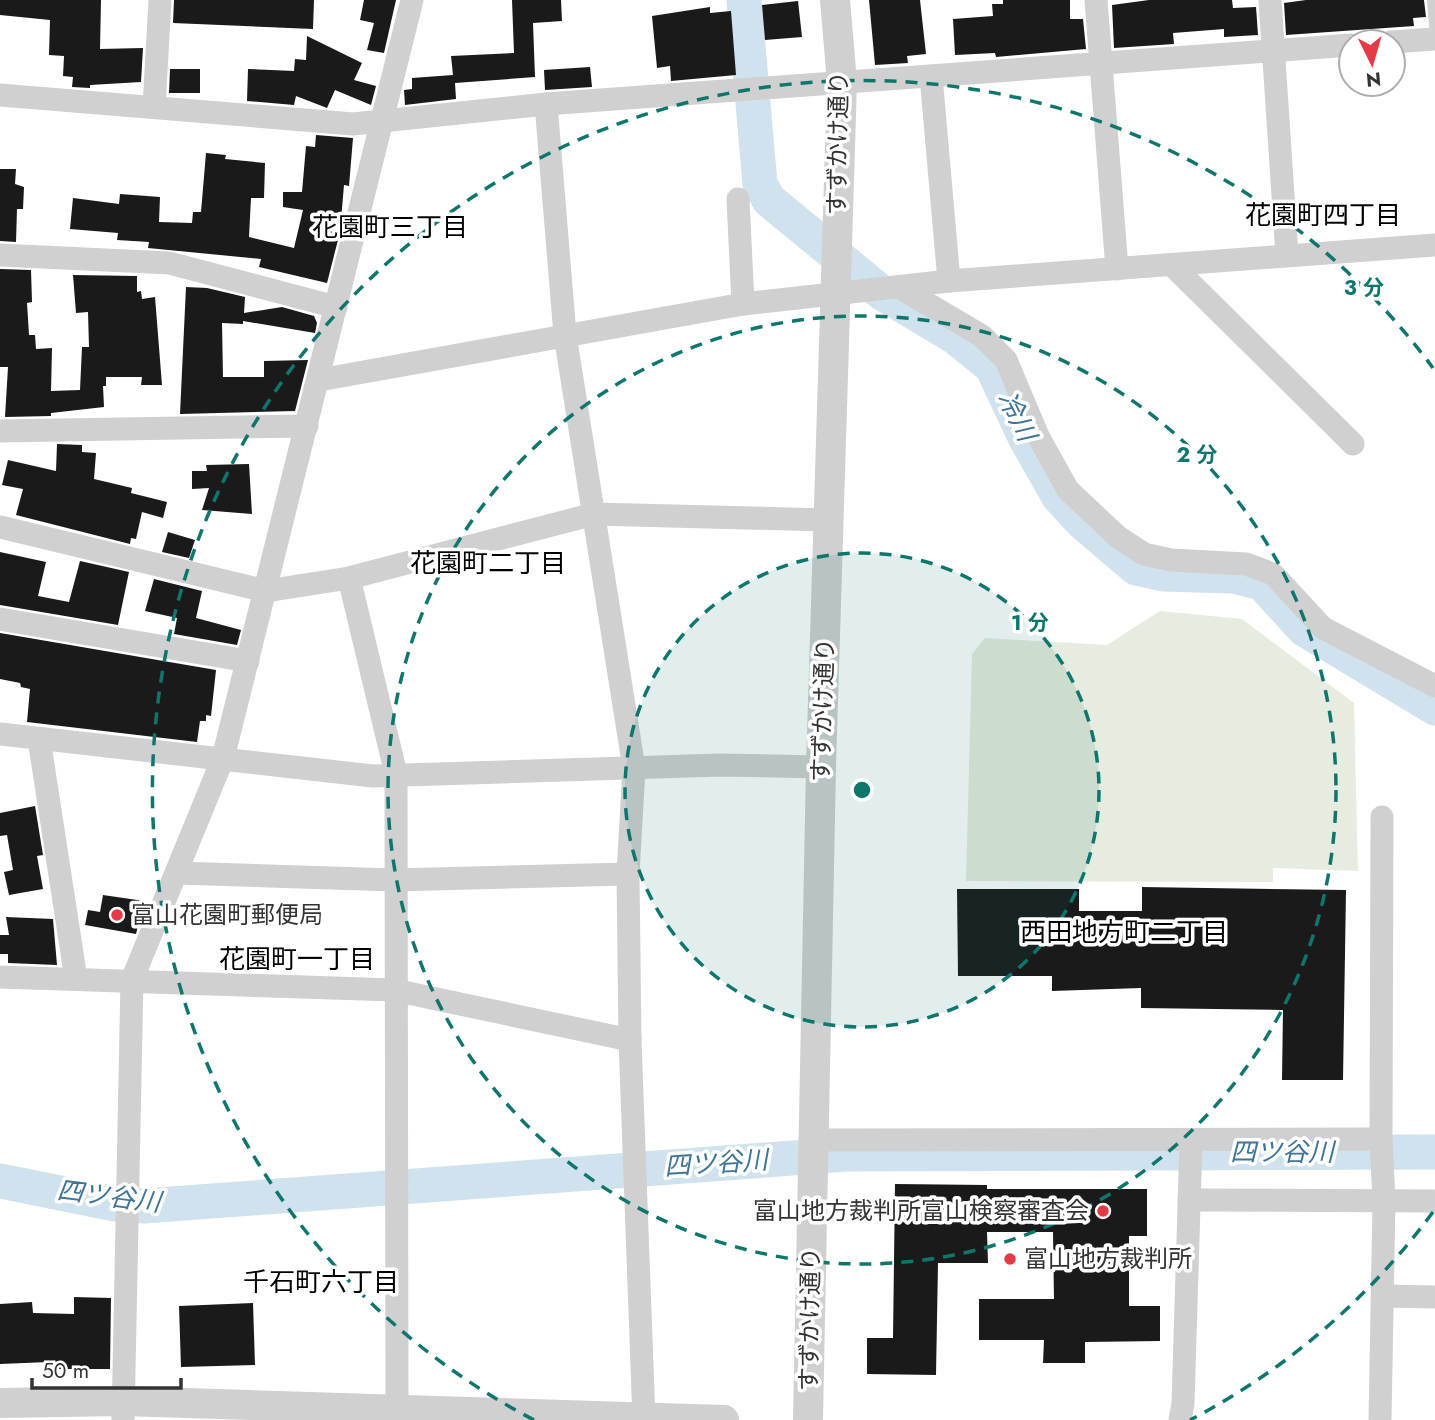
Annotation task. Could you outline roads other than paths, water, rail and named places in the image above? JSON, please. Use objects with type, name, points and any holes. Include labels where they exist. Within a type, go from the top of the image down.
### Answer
[{"type":"street","points":[[154,107],[160,0]]},
{"type":"street","points":[[123,1410],[132,980],[223,758],[412,0]]},
{"type":"street","name":"すずかけ通り","points":[[808,1420],[827,520],[842,82],[835,0]]},
{"type":"street","points":[[1096,0],[1117,269]]},
{"type":"street","points":[[1270,0],[1287,256]]},
{"type":"street","points":[[1407,41],[1435,39]]},
{"type":"street","points":[[0,95],[354,124],[546,104],[1337,46]]},
{"type":"street","points":[[931,76],[949,281]]},
{"type":"street","points":[[546,104],[565,335],[634,768],[628,874],[630,1040],[644,1419]]},
{"type":"street","points":[[738,199],[743,304]]},
{"type":"street","points":[[319,380],[743,304],[949,281],[1435,245]]},
{"type":"street","points":[[0,255],[169,263],[336,307]]},
{"type":"street","points":[[1172,265],[1353,444]]},
{"type":"street","points":[[899,288],[982,336],[1006,360],[1038,436],[1068,490],[1118,537],[1143,554],[1171,560],[1246,564],[1273,574],[1323,628],[1435,686]]},
{"type":"street","points":[[0,431],[307,426]]},
{"type":"street","points":[[0,527],[266,591],[349,578],[594,514],[827,520]]},
{"type":"street","points":[[349,578],[396,774],[394,990],[397,1410]]},
{"type":"street","points":[[0,619],[248,661]]},
{"type":"street","points":[[0,734],[373,776],[634,768],[821,767]]},
{"type":"street","points":[[39,738],[76,979]]},
{"type":"street","points":[[1380,1420],[1384,1201],[1381,1139],[1382,817]]},
{"type":"street","points":[[177,873],[394,880],[628,874]]},
{"type":"street","points":[[0,977],[394,990],[630,1040]]},
{"type":"street","points":[[813,1140],[1381,1139]]},
{"type":"street","points":[[1180,1420],[1183,1404],[1191,1141]]},
{"type":"street","points":[[1189,1200],[1435,1201]]},
{"type":"street","points":[[1383,1296],[1435,1297]]},
{"type":"street","points":[[0,1404],[286,1414],[397,1410],[448,1416],[724,1420]]},
{"type":"lane","points":[[1433,0],[1435,26]]},
{"type":"waterway","name":"冷川","points":[[744,0],[760,184],[769,200],[882,293],[955,337],[992,367],[1026,439],[1059,497],[1082,522],[1136,568],[1163,574],[1233,576],[1262,583],[1304,629],[1435,708]]},
{"type":"waterway","name":"四ツ谷川","points":[[0,1181],[115,1204],[144,1206],[847,1154],[1435,1152]]},
{"type":"place","name":"富山花園町郵便局","points":[[117,915]]},
{"type":"place","name":"富山地方裁判所富山検察審査会","points":[[1103,1211]]},
{"type":"place","name":"富山地方裁判所","points":[[1010,1259]]},
{"type":"district","name":"花園町四丁目","points":[[1323,215]]},
{"type":"district","name":"花園町三丁目","points":[[390,227]]},
{"type":"district","name":"花園町二丁目","points":[[488,563]]},
{"type":"district","name":"西田地方町二丁目","points":[[1124,932]]},
{"type":"district","name":"花園町一丁目","points":[[297,959]]},
{"type":"district","name":"千石町六丁目","points":[[321,1282]]}]
